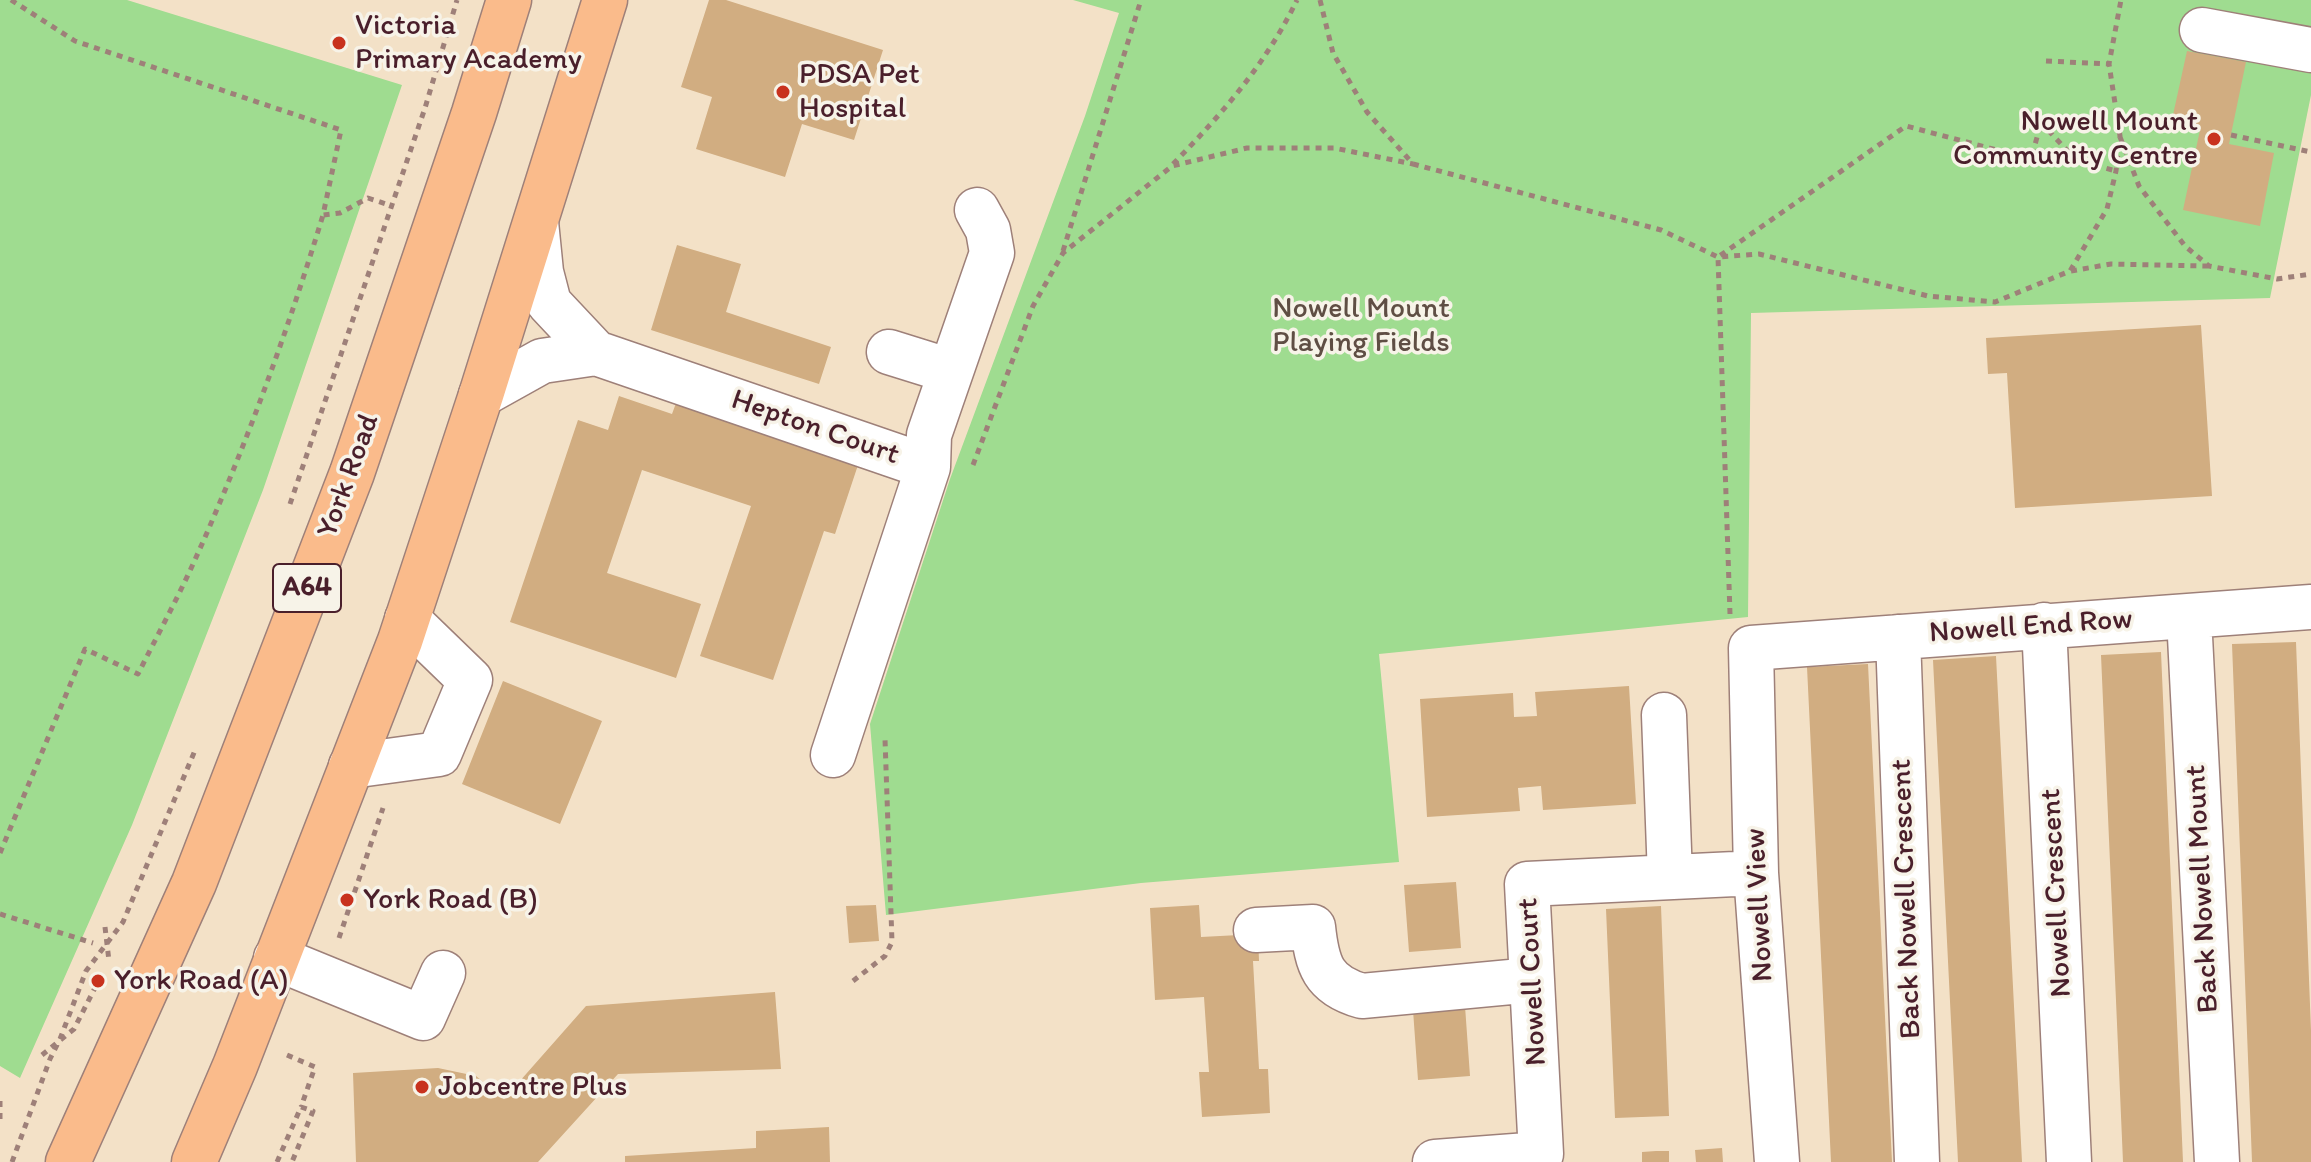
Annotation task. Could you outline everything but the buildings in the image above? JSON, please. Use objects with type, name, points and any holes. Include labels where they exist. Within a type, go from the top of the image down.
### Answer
[{"type":"highway","name":"York Road","points":[[68,1162],[194,883],[346,488],[469,128],[509,0]]},
{"type":"highway","points":[[194,1162],[407,619],[605,0]]},
{"type":"street","points":[[2202,30],[2311,50]]},
{"type":"street","points":[[928,467],[929,435],[992,253],[988,230],[977,210]]},
{"type":"street","name":"Hepton Court","points":[[536,222],[541,272],[549,303],[596,353]]},
{"type":"street","points":[[889,352],[950,371]]},
{"type":"street","name":"Hepton Court","points":[[481,395],[542,361],[596,353],[928,467],[833,755]]},
{"type":"street","name":"Nowell End Row","points":[[1751,648],[2311,607]]},
{"type":"street","name":"Back Nowell Mount","points":[[2189,617],[2217,1162]]},
{"type":"street","points":[[351,766],[439,754],[470,680],[407,619]]},
{"type":"street","name":"Nowell Crescent","points":[[2044,625],[2069,1162]]},
{"type":"street","name":"Back Nowell Crescent","points":[[1898,637],[1917,1162]]},
{"type":"street","name":"Nowell View","points":[[1751,648],[1756,873],[1777,1162]]},
{"type":"street","points":[[1664,715],[1670,877]]},
{"type":"street","name":"Nowell Court","points":[[1435,1162],[1541,1154],[1527,884],[1756,873]]},
{"type":"street","points":[[1256,930],[1313,927],[1320,966],[1330,981],[1344,991],[1362,996],[1532,980]]},
{"type":"street","points":[[276,958],[423,1018],[443,973]]},
{"type":"path","points":[[0,853],[85,649],[138,674],[197,556],[298,296],[323,215],[341,130],[75,41],[11,0]]},
{"type":"path","points":[[288,511],[392,206],[457,0]]},
{"type":"path","points":[[972,467],[1033,306],[1063,253],[1141,0]]},
{"type":"path","points":[[1063,253],[1172,166],[1228,107],[1279,37],[1297,0]]},
{"type":"path","points":[[1320,0],[1333,53],[1367,112],[1413,164]]},
{"type":"path","points":[[2121,0],[2109,64],[2120,136],[2139,186],[2185,246],[2209,266]]},
{"type":"path","points":[[2046,61],[2109,64]]},
{"type":"path","points":[[2032,113],[2076,160],[2116,171]]},
{"type":"path","points":[[1718,257],[1906,126],[2031,159],[2041,123]]},
{"type":"path","points":[[2231,135],[2311,152]]},
{"type":"path","points":[[2070,271],[2107,209],[2120,136]]},
{"type":"path","points":[[1172,166],[1247,148],[1334,148],[1413,164],[1661,230],[1718,257],[1759,254],[1928,296],[1995,302],[2070,271],[2111,264],[2209,266],[2277,279],[2311,274]]},
{"type":"path","points":[[323,215],[340,213],[368,198],[392,206]]},
{"type":"path","points":[[1718,257],[1730,619],[1751,648]]},
{"type":"path","points":[[853,981],[885,956],[892,942],[885,730]]},
{"type":"path","points":[[12,1162],[86,971],[123,922],[202,734]]},
{"type":"path","points":[[325,977],[383,813]]},
{"type":"path","points":[[0,914],[93,943]]},
{"type":"path","points":[[42,1055],[74,1029],[111,958],[105,927]]},
{"type":"path","points":[[277,1162],[315,1067],[287,1055]]},
{"type":"path","points":[[0,1101],[0,1124]]},
{"type":"path","points":[[292,1162],[313,1111],[301,1107]]},
{"type":"green space","points":[[0,0],[127,0],[402,85],[263,490],[132,825],[20,1078],[0,1066]]},
{"type":"green space","name":"Nowell Mount Playing Fields","points":[[1073,0],[2311,0],[2311,95],[2270,298],[1751,313],[1748,617],[1379,654],[1399,862],[1141,883],[886,915],[870,724],[950,479],[1085,116],[1119,13]]},
{"type":"place","name":"Victoria Primary Academy","points":[[339,43]]},
{"type":"place","name":"PDSA Pet Hospital","points":[[783,92]]},
{"type":"place","name":"Nowell Mount Community Centre","points":[[2214,139]]},
{"type":"place","name":"York Road (B)","points":[[347,900]]},
{"type":"place","name":"York Road (A)","points":[[98,981]]},
{"type":"place","name":"Jobcentre Plus","points":[[422,1087]]}]
